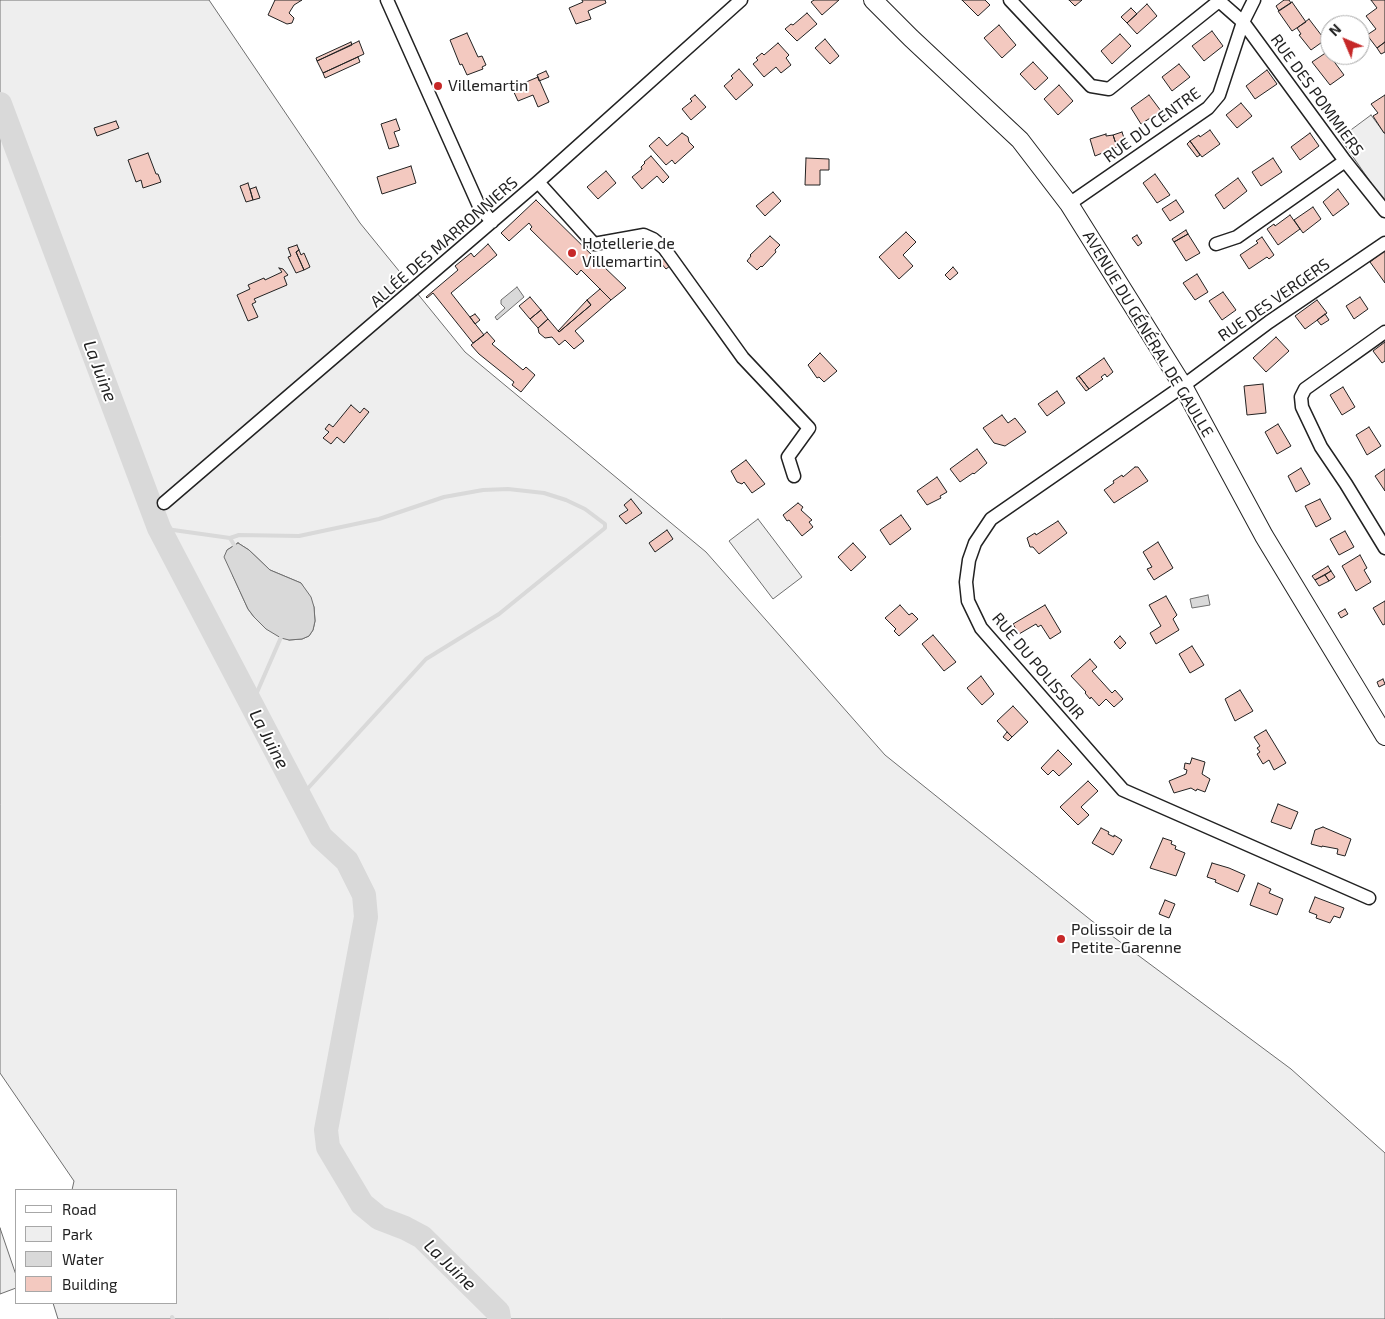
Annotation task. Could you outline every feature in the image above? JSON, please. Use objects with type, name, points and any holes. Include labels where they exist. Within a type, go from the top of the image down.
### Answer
[{"type":"main road","name":"AVENUE DU GÉNÉRAL DE GAULLE","points":[[873,0],[1020,140],[1069,204],[1183,386],[1264,536],[1385,736]]},
{"type":"street","points":[[387,0],[479,206],[492,222]]},
{"type":"street","name":"ALLÉE DES MARRONNIERS","points":[[164,503],[538,182],[741,0]]},
{"type":"street","points":[[1010,0],[1091,86],[1109,90],[1218,1]]},
{"type":"street","name":"RUE DU CENTRE","points":[[1069,204],[1208,108],[1219,95],[1243,22],[1254,0]]},
{"type":"street","name":"RUE DES POMMIERS","points":[[1218,1],[1243,22],[1345,162],[1385,211]]},
{"type":"street","points":[[1216,244],[1237,237],[1345,162]]},
{"type":"street","points":[[538,182],[594,244],[644,235],[653,238],[664,248],[743,358],[809,428],[788,457],[794,476]]},
{"type":"street","name":"RUE DES VERGERS","points":[[1183,386],[1269,322],[1385,243]]},
{"type":"street","points":[[1385,332],[1312,384],[1300,397],[1302,407],[1321,448],[1346,484],[1385,548]]},
{"type":"street","name":"RUE DU POLISSOIR","points":[[1183,386],[991,519],[975,543],[968,560],[966,582],[968,601],[981,628],[1123,790],[1369,898]]},
{"type":"green space","points":[[0,0],[209,0],[360,223],[465,352],[706,552],[885,755],[1092,921],[1291,1069],[1385,1153],[1385,1319],[58,1319],[53,1304],[178,1304],[178,1189],[72,1189],[74,1181],[0,1073]],"holes":[[[238,543],[249,550],[270,570],[301,583],[314,607],[315,621],[309,636],[302,639],[289,640],[260,623],[254,617],[248,609],[233,576],[227,550]]]},
{"type":"green space","points":[[1371,115],[1385,134],[1385,203],[1340,138]]},
{"type":"green space","points":[[758,519],[802,577],[773,599],[729,541]]},
{"type":"shaded area","points":[[0,1228],[15,1272],[15,1288],[0,1294]]},
{"type":"water","points":[[517,287],[524,297],[497,320],[495,317],[505,308],[501,304],[501,300]]},
{"type":"water","points":[[238,543],[249,550],[270,570],[301,583],[311,597],[314,607],[315,621],[309,636],[302,639],[289,640],[281,638],[266,629],[254,617],[248,609],[224,557],[227,550]]},
{"type":"water","points":[[1208,595],[1210,605],[1192,608],[1190,599]]},
{"type":"building","points":[[275,0],[302,0],[294,5],[289,13],[294,18],[292,23],[287,24],[268,15]]},
{"type":"building","points":[[582,0],[605,0],[606,3],[588,11],[591,19],[576,24],[569,8],[583,2]]},
{"type":"building","points":[[814,0],[839,0],[822,15],[811,2]]},
{"type":"building","points":[[962,0],[985,0],[990,5],[978,16]]},
{"type":"building","points":[[1069,0],[1082,0],[1075,6]]},
{"type":"building","points":[[1284,0],[1289,0],[1291,3],[1279,11],[1276,6]]},
{"type":"building","points":[[1371,0],[1385,0],[1385,42],[1377,48],[1370,39],[1370,33],[1376,29],[1370,21],[1370,15],[1367,15],[1377,8]]},
{"type":"building","points":[[1292,2],[1306,22],[1292,31],[1278,11]]},
{"type":"building","points":[[1147,4],[1157,16],[1137,34],[1127,23]]},
{"type":"building","points":[[1131,8],[1137,14],[1127,23],[1121,17]]},
{"type":"building","points":[[807,13],[817,24],[797,41],[785,29]]},
{"type":"building","points":[[1309,19],[1320,33],[1320,44],[1311,50],[1299,35],[1301,34],[1297,28]]},
{"type":"building","points":[[999,25],[1016,45],[1002,58],[984,38]]},
{"type":"building","points":[[1212,31],[1223,46],[1204,61],[1192,46]]},
{"type":"building","points":[[467,33],[478,57],[482,56],[486,65],[482,67],[483,69],[467,75],[462,64],[460,65],[450,40]]},
{"type":"building","points":[[1120,34],[1131,46],[1112,64],[1101,51]]},
{"type":"building","points":[[825,39],[839,56],[830,64],[815,48]]},
{"type":"building","points":[[359,41],[364,54],[323,73],[317,61]]},
{"type":"building","points":[[351,42],[352,45],[317,61],[316,58]]},
{"type":"building","points":[[1385,42],[1385,52],[1381,54],[1377,48]]},
{"type":"building","points":[[778,43],[789,55],[786,58],[791,65],[781,73],[776,67],[764,77],[753,64],[758,60],[756,58],[762,53],[764,55]]},
{"type":"building","points":[[358,57],[360,62],[325,78],[323,73]]},
{"type":"building","points":[[1320,57],[1320,65],[1337,65],[1344,75],[1330,85],[1312,62]]},
{"type":"building","points":[[1033,62],[1048,78],[1035,90],[1020,74]]},
{"type":"building","points":[[1179,64],[1190,77],[1172,91],[1162,77]]},
{"type":"building","points":[[739,69],[753,85],[736,100],[724,86]]},
{"type":"building","points":[[1267,70],[1277,84],[1255,99],[1246,86]]},
{"type":"building","points":[[546,71],[549,77],[539,81],[537,75]]},
{"type":"building","points":[[538,77],[549,102],[538,107],[533,95],[518,101],[512,88]]},
{"type":"building","points":[[1059,85],[1073,101],[1058,115],[1044,99]]},
{"type":"building","points":[[695,95],[706,107],[691,120],[682,109],[692,101],[690,99]]},
{"type":"building","points":[[1149,95],[1161,111],[1141,124],[1131,108]]},
{"type":"building","points":[[1385,95],[1384,133],[1373,116],[1378,113],[1371,104]]},
{"type":"building","points":[[1241,103],[1252,116],[1237,128],[1226,115]]},
{"type":"building","points":[[396,119],[400,130],[394,132],[399,146],[389,149],[381,124]]},
{"type":"building","points":[[116,121],[119,128],[97,136],[94,128]]},
{"type":"building","points":[[1210,130],[1220,144],[1202,157],[1190,141]]},
{"type":"building","points":[[1122,132],[1126,144],[1117,147],[1113,135]]},
{"type":"building","points":[[682,133],[688,137],[689,142],[694,147],[675,164],[672,160],[666,165],[649,146],[659,137],[667,146]]},
{"type":"building","points":[[1310,133],[1319,146],[1300,160],[1291,147]]},
{"type":"building","points":[[1106,134],[1106,136],[1113,135],[1117,147],[1095,156],[1090,139]]},
{"type":"building","points":[[1190,141],[1200,155],[1197,157],[1187,144]]},
{"type":"building","points":[[148,153],[161,182],[143,188],[141,180],[136,182],[128,160]]},
{"type":"building","points":[[651,156],[669,177],[663,183],[657,176],[642,189],[632,177],[642,169],[641,167],[644,162]]},
{"type":"building","points":[[806,158],[829,159],[829,170],[820,170],[820,185],[805,185]]},
{"type":"building","points":[[1273,158],[1282,172],[1261,186],[1252,172]]},
{"type":"building","points":[[411,166],[416,183],[382,194],[377,177]]},
{"type":"building","points":[[606,171],[616,183],[598,199],[587,187]]},
{"type":"building","points":[[1155,174],[1170,195],[1157,203],[1143,183]]},
{"type":"building","points":[[1238,178],[1247,191],[1224,209],[1215,195]]},
{"type":"building","points":[[248,183],[253,200],[246,202],[240,186]]},
{"type":"building","points":[[256,187],[260,198],[253,200],[250,189]]},
{"type":"building","points":[[1338,189],[1349,204],[1333,216],[1323,202]]},
{"type":"building","points":[[773,192],[781,201],[765,216],[756,206]]},
{"type":"building","name":"Hotellerie de Villemartin","points":[[536,200],[626,288],[611,300],[581,270],[577,275],[530,229],[532,227],[529,223],[509,241],[501,233]]},
{"type":"building","points":[[1176,200],[1184,212],[1170,221],[1162,209]]},
{"type":"building","points":[[1313,207],[1321,219],[1303,233],[1294,220]]},
{"type":"building","points":[[1290,215],[1300,229],[1278,245],[1267,229],[1274,224],[1275,226]]},
{"type":"building","points":[[1186,230],[1188,234],[1174,242],[1172,239]]},
{"type":"building","points":[[906,232],[916,242],[903,255],[913,266],[899,279],[879,257]]},
{"type":"building","points":[[1188,234],[1200,253],[1186,261],[1174,242]]},
{"type":"building","points":[[1137,235],[1142,243],[1138,246],[1132,238]]},
{"type":"building","points":[[770,236],[780,245],[775,250],[776,252],[757,270],[747,261],[750,255]]},
{"type":"building","points":[[1262,237],[1274,255],[1269,259],[1267,257],[1249,269],[1240,255],[1258,243],[1256,241]]},
{"type":"building","points":[[488,244],[497,255],[451,293],[484,335],[473,343],[433,293],[426,297],[458,270],[455,266],[471,253],[474,257]]},
{"type":"building","points":[[297,245],[299,250],[296,252],[304,270],[296,273],[288,257],[291,256],[288,248]]},
{"type":"building","points":[[299,250],[301,255],[304,253],[310,267],[304,270],[296,252]]},
{"type":"building","points":[[1385,252],[1385,283],[1370,262]]},
{"type":"building","points":[[664,258],[670,266],[666,269],[660,262]]},
{"type":"building","points":[[953,267],[958,273],[950,280],[945,275]]},
{"type":"building","points":[[279,268],[283,269],[288,275],[284,277],[287,285],[254,299],[256,302],[252,304],[258,317],[248,321],[237,295],[250,289],[248,285],[282,272]]},
{"type":"building","points":[[1197,274],[1208,292],[1195,300],[1183,283]]},
{"type":"building","points":[[600,289],[611,300],[575,331],[584,341],[574,349],[565,340],[559,345],[552,337],[545,338],[539,333],[538,328],[548,319],[559,332],[591,305],[587,300]]},
{"type":"building","points":[[1223,292],[1236,310],[1222,320],[1209,301]]},
{"type":"building","points":[[530,297],[541,310],[530,319],[519,306]]},
{"type":"building","points":[[1360,297],[1368,309],[1354,319],[1346,306]]},
{"type":"building","points":[[587,300],[591,305],[559,332],[558,331]]},
{"type":"building","points":[[1317,300],[1327,313],[1305,329],[1295,316]]},
{"type":"building","points":[[541,310],[548,319],[538,328],[530,319]]},
{"type":"building","points":[[475,314],[480,320],[475,324],[470,317]]},
{"type":"building","points":[[1325,314],[1329,320],[1321,325],[1317,320]]},
{"type":"building","points":[[487,332],[495,341],[492,344],[523,370],[526,367],[535,375],[521,392],[512,385],[514,382],[479,354],[471,345]]},
{"type":"building","points":[[1276,337],[1289,351],[1266,372],[1253,358]]},
{"type":"building","points":[[1385,342],[1385,361],[1382,363],[1373,351]]},
{"type":"building","points":[[820,353],[837,371],[824,382],[819,377],[817,378],[808,365]]},
{"type":"building","points":[[1104,358],[1113,372],[1107,377],[1105,374],[1101,377],[1103,379],[1089,389],[1079,376]]},
{"type":"building","points":[[1079,376],[1089,389],[1086,391],[1076,378]]},
{"type":"building","points":[[1263,384],[1266,413],[1247,415],[1244,386]]},
{"type":"building","points":[[1343,387],[1355,407],[1342,415],[1330,395]]},
{"type":"building","points":[[1057,391],[1065,403],[1047,416],[1038,404]]},
{"type":"building","points":[[351,405],[360,413],[364,408],[369,412],[344,443],[337,437],[331,444],[323,438],[329,432],[325,429],[329,424],[333,427]]},
{"type":"building","points":[[1002,415],[1008,423],[1015,418],[1026,432],[1005,446],[994,443],[983,428]]},
{"type":"building","points":[[1278,424],[1291,446],[1277,454],[1265,432]]},
{"type":"building","points":[[1369,427],[1381,446],[1367,455],[1356,435]]},
{"type":"building","points":[[977,449],[987,463],[974,474],[960,482],[950,469]]},
{"type":"building","points":[[746,460],[765,484],[752,493],[744,482],[742,484],[737,482],[731,471]]},
{"type":"building","points":[[1135,467],[1138,467],[1148,481],[1114,503],[1104,490],[1114,483],[1113,481],[1122,475],[1123,477]]},
{"type":"building","points":[[1301,468],[1310,484],[1296,492],[1288,476]]},
{"type":"building","points":[[1385,469],[1385,491],[1375,476]]},
{"type":"building","points":[[937,477],[947,492],[940,496],[941,498],[927,505],[917,491]]},
{"type":"building","points":[[631,499],[642,513],[626,524],[619,516],[628,510],[624,505]]},
{"type":"building","points":[[1320,499],[1331,519],[1316,527],[1305,506]]},
{"type":"building","points":[[798,503],[803,507],[801,510],[812,520],[809,522],[813,527],[802,536],[783,515]]},
{"type":"building","points":[[901,515],[911,529],[890,545],[880,530]]},
{"type":"building","points":[[1058,521],[1067,533],[1039,554],[1033,547],[1030,547],[1027,538],[1035,533],[1036,535]]},
{"type":"building","points":[[667,530],[673,539],[655,552],[649,543]]},
{"type":"building","points":[[1345,531],[1354,547],[1339,555],[1330,539]]},
{"type":"building","points":[[1158,542],[1173,568],[1154,580],[1147,569],[1152,567],[1143,552]]},
{"type":"building","points":[[853,543],[866,557],[851,571],[838,557]]},
{"type":"building","points":[[1360,555],[1367,568],[1364,570],[1371,582],[1356,591],[1342,566]]},
{"type":"building","points":[[1328,566],[1331,571],[1315,580],[1312,576]]},
{"type":"building","points":[[1331,571],[1335,577],[1329,581],[1325,575]]},
{"type":"building","points":[[1325,575],[1329,581],[1319,586],[1315,580]]},
{"type":"building","points":[[1166,596],[1177,615],[1173,619],[1179,630],[1156,644],[1150,633],[1161,626],[1149,605]]},
{"type":"building","points":[[1385,601],[1385,624],[1383,625],[1373,608]]},
{"type":"building","points":[[900,605],[909,615],[912,613],[918,619],[899,636],[894,631],[896,629],[885,618]]},
{"type":"building","points":[[1045,605],[1061,632],[1050,639],[1041,625],[1038,627],[1036,624],[1019,634],[1013,624]]},
{"type":"building","points":[[1345,609],[1348,614],[1341,618],[1338,613]]},
{"type":"building","points":[[933,635],[956,662],[944,671],[922,644]]},
{"type":"building","points":[[1120,636],[1126,643],[1120,649],[1114,642]]},
{"type":"building","points":[[1192,646],[1204,665],[1190,673],[1179,654]]},
{"type":"building","points":[[1090,659],[1097,667],[1092,671],[1112,693],[1115,690],[1123,699],[1114,707],[1106,699],[1099,706],[1091,697],[1090,699],[1071,676]]},
{"type":"building","points":[[981,676],[994,694],[982,705],[967,688]]},
{"type":"building","points":[[1383,679],[1385,684],[1379,687],[1377,682]]},
{"type":"building","points":[[1240,690],[1253,711],[1235,721],[1225,699]]},
{"type":"building","points":[[1013,706],[1028,722],[1012,737],[997,721]]},
{"type":"building","points":[[1266,730],[1286,763],[1274,770],[1269,760],[1263,764],[1257,754],[1260,752],[1257,748],[1260,746],[1254,737]]},
{"type":"building","points":[[1007,732],[1012,737],[1008,741],[1003,737]]},
{"type":"building","points":[[1058,750],[1072,764],[1059,776],[1053,770],[1048,775],[1041,768]]},
{"type":"building","points":[[1192,758],[1205,762],[1202,774],[1210,779],[1205,792],[1197,789],[1196,791],[1191,788],[1174,793],[1169,781],[1186,774],[1187,770],[1184,769],[1185,763],[1190,764]]},
{"type":"building","points":[[1088,781],[1098,791],[1081,807],[1089,815],[1078,825],[1060,807]]},
{"type":"building","points":[[1278,804],[1298,812],[1291,829],[1271,822]]},
{"type":"building","points":[[1323,827],[1351,839],[1345,856],[1337,854],[1338,849],[1311,844],[1315,830]]},
{"type":"building","points":[[1101,828],[1109,832],[1108,834],[1122,840],[1113,855],[1092,843]]},
{"type":"building","points":[[1163,838],[1172,841],[1171,844],[1176,846],[1175,849],[1185,853],[1176,876],[1150,868]]},
{"type":"building","points":[[1212,863],[1245,875],[1238,892],[1207,877]]},
{"type":"building","points":[[1258,883],[1271,889],[1269,893],[1283,899],[1277,915],[1250,905]]},
{"type":"building","points":[[1315,897],[1344,908],[1340,918],[1334,916],[1330,923],[1316,918],[1317,915],[1309,912]]},
{"type":"building","points":[[1165,900],[1175,904],[1169,918],[1159,914]]},
{"type":"waterway","name":"La Juine","points":[[0,104],[159,528],[321,837],[347,861],[364,895],[366,917],[326,1130],[328,1147],[362,1204],[379,1218],[422,1237],[498,1312],[499,1319]]},
{"type":"waterway","points":[[159,528],[230,538],[239,535],[299,536],[379,519],[444,497],[483,490],[508,489],[544,493],[566,500],[585,509],[605,524],[605,528],[499,614],[426,659],[300,797]]},
{"type":"waterway","points":[[230,538],[237,550]]},
{"type":"waterway","points":[[251,706],[282,635]]},
{"type":"place","name":"Villemartin","points":[[438,86]]},
{"type":"place","name":"Hotellerie de Villemartin","points":[[572,253]]},
{"type":"place","name":"Polissoir de la Petite-Garenne","points":[[1061,939]]}]
